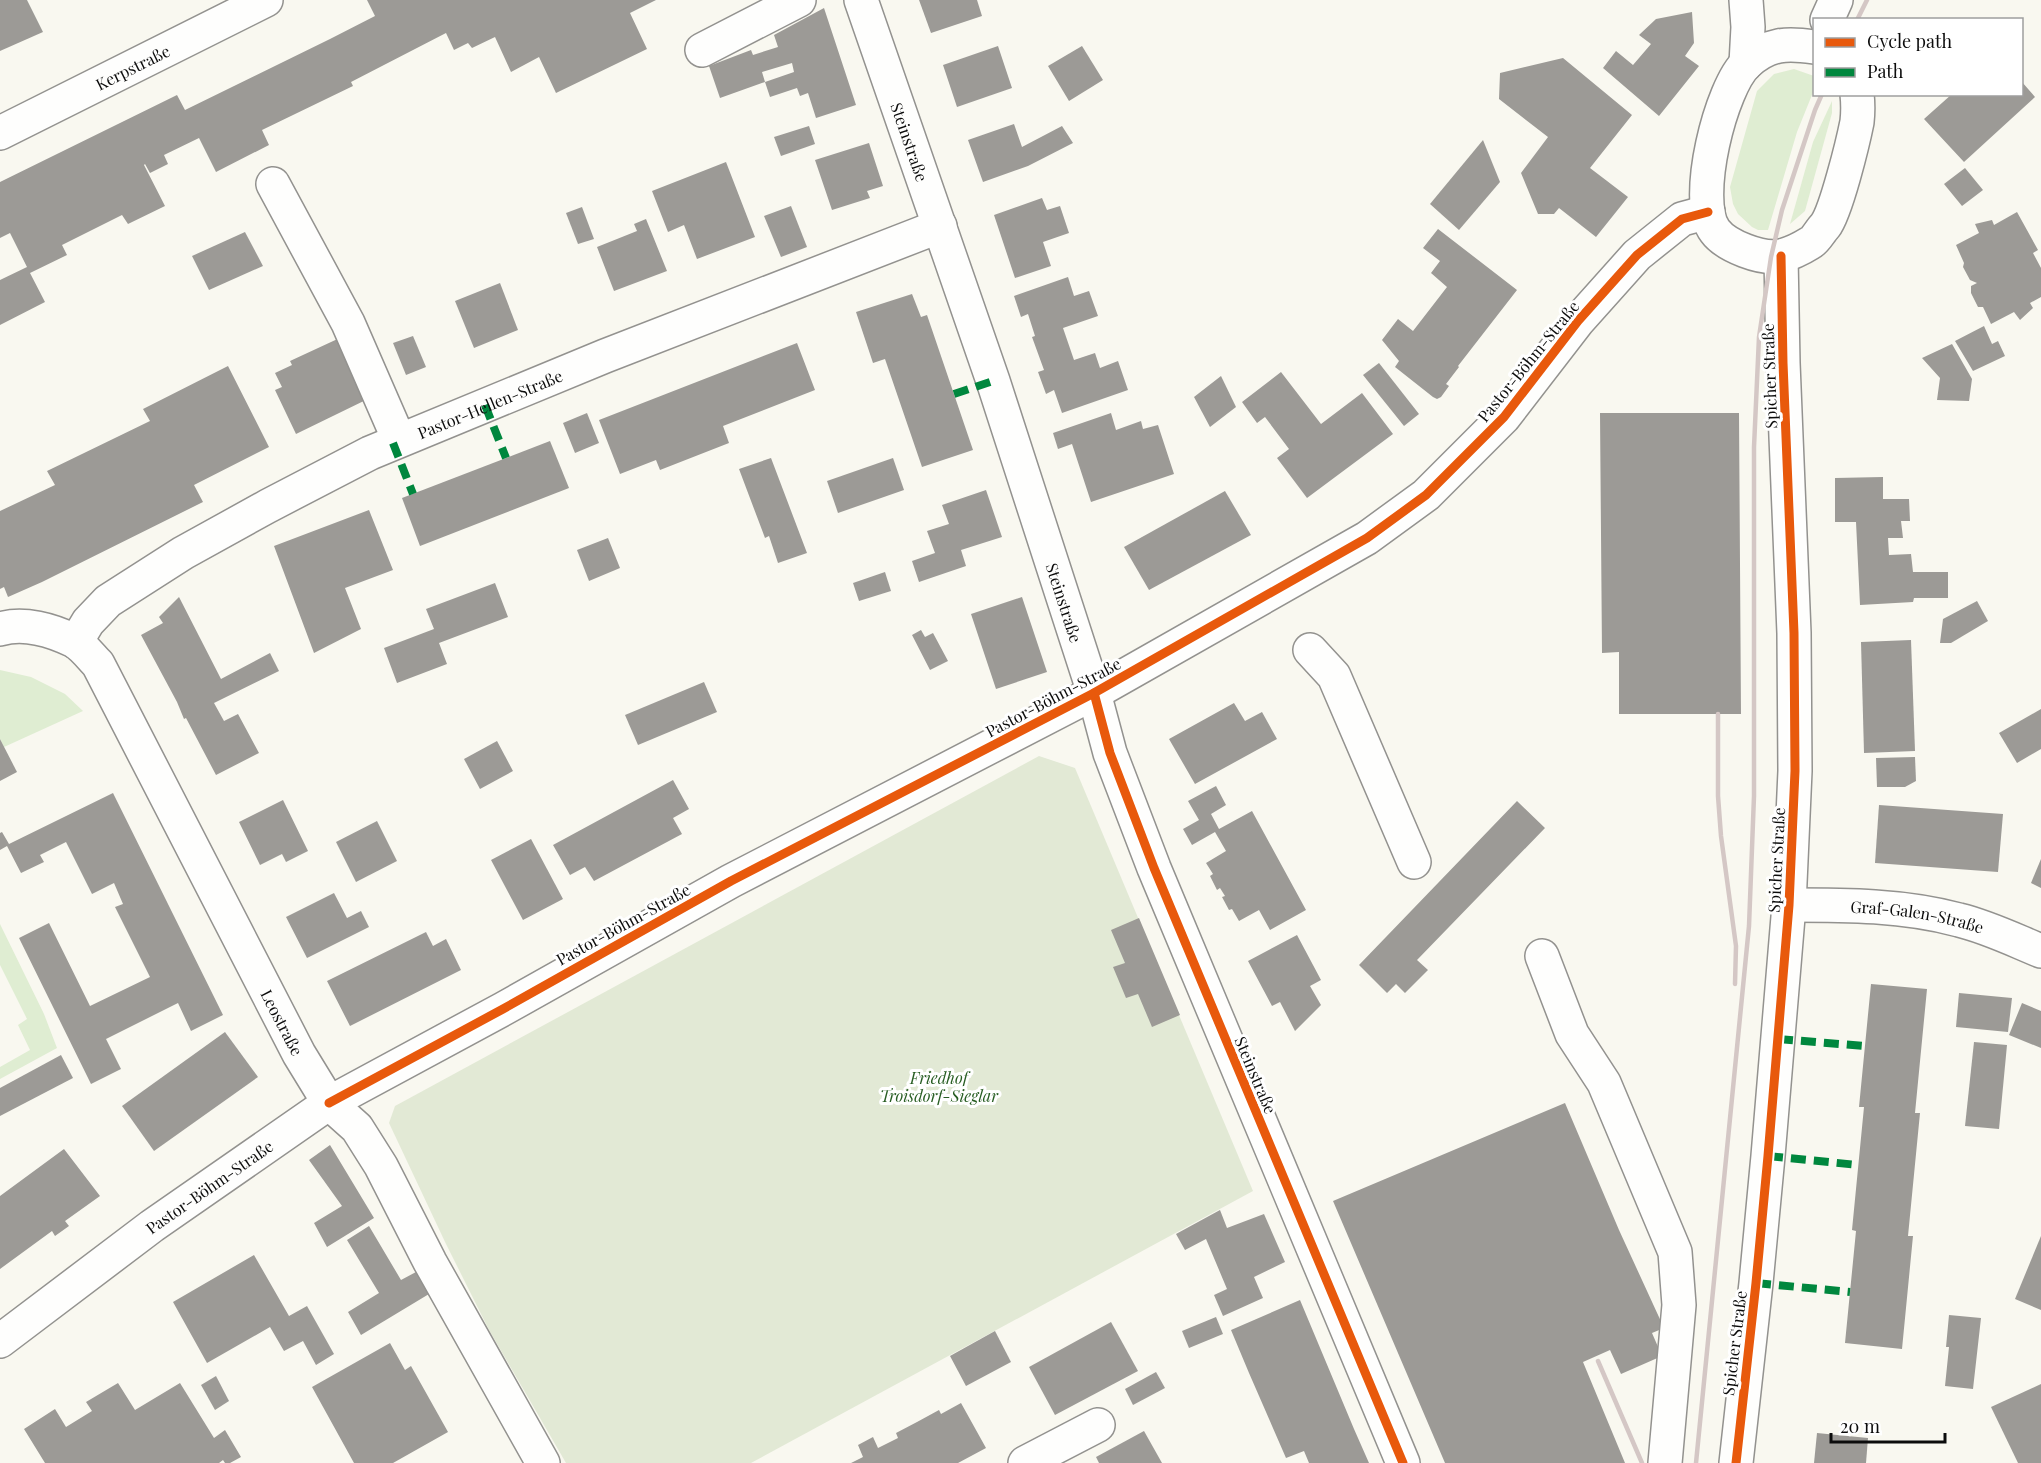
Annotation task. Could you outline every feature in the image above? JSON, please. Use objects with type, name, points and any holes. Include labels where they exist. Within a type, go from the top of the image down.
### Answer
[{"type":"street","name":"Kerpstraße","points":[[0,133],[266,0]]},
{"type":"street","points":[[702,50],[799,0]]},
{"type":"street","name":"Steinstraße","points":[[861,0],[993,381],[1094,693],[1110,753],[1154,868],[1403,1463]]},
{"type":"street","points":[[1746,0],[1748,27],[1746,64]]},
{"type":"street","points":[[1828,18],[1836,0]]},
{"type":"street","points":[[1813,47],[1791,43],[1767,48],[1746,64],[1731,83],[1710,153],[1706,182],[1708,212],[1714,230],[1736,247],[1754,254],[1781,256],[1811,243],[1828,221],[1857,120],[1857,96]]},
{"type":"street","points":[[273,184],[348,323],[399,440]]},
{"type":"street","name":"Pastor-Böhm-Straße","points":[[0,1341],[160,1220],[329,1103],[503,1009],[731,881],[1094,693],[1367,538],[1426,495],[1504,417],[1578,321],[1637,255],[1682,219],[1708,212]]},
{"type":"street","name":"Pastor-Hellen-Straße","points":[[76,642],[88,622],[108,601],[183,553],[370,453],[637,343],[940,226]]},
{"type":"street","name":"Spicher Straße","points":[[1736,1463],[1756,1283],[1789,905],[1795,771],[1794,633],[1781,256]]},
{"type":"street","name":"Leostraße","points":[[0,629],[12,626],[29,627],[76,642],[98,664],[293,1044],[329,1103],[357,1128],[381,1166],[430,1262],[543,1463]]},
{"type":"street","points":[[1310,650],[1334,676],[1414,862]]},
{"type":"street","name":"Graf-Galen-Straße","points":[[1789,905],[1864,905],[1959,919],[2041,951]]},
{"type":"street","points":[[1542,956],[1572,1034],[1604,1083],[1676,1252],[1679,1305],[1665,1463]]},
{"type":"street","points":[[1026,1463],[1098,1425]]},
{"type":"green space","points":[[1794,69],[1813,76],[1813,92],[1797,132],[1768,230],[1758,230],[1738,214],[1733,204],[1730,187],[1757,91],[1774,74]]},
{"type":"green space","points":[[1832,101],[1832,113],[1805,211],[1790,224],[1813,142]]},
{"type":"green space","points":[[0,670],[31,677],[65,694],[83,711],[4,747],[0,739]]},
{"type":"green space","name":"Friedhof Troisdorf-Sieglar","points":[[1039,756],[1075,768],[1253,1191],[751,1463],[566,1463],[489,1330],[446,1244],[389,1123],[395,1106]]},
{"type":"green space","points":[[0,924],[44,1014],[57,1048],[0,1079],[0,1067],[30,1050],[18,1025],[27,1019],[0,965]]},
{"type":"building","points":[[0,0],[27,0],[43,32],[0,51]]},
{"type":"building","points":[[367,0],[656,0],[630,13],[647,49],[556,93],[539,57],[511,72],[495,37],[472,48],[468,43],[454,50],[446,33],[351,82],[353,86],[262,130],[269,145],[216,172],[199,138],[164,155],[168,164],[150,173],[145,164],[165,206],[128,224],[122,215],[62,245],[67,255],[30,273],[45,302],[0,325],[0,280],[27,267],[10,233],[0,238],[0,182],[177,95],[185,110],[330,39],[375,16]]},
{"type":"building","points":[[919,0],[977,0],[982,16],[931,33]]},
{"type":"building","points":[[824,8],[856,105],[816,118],[808,93],[800,96],[797,88],[770,97],[765,82],[720,98],[709,66],[751,50],[753,55],[778,47],[774,35]],"holes":[[[792,63],[794,72],[765,82],[762,72]]]},
{"type":"building","points":[[1692,12],[1694,43],[1685,56],[1699,66],[1659,116],[1603,68],[1616,51],[1633,65],[1651,44],[1639,35],[1656,19]]},
{"type":"building","points":[[998,46],[1012,88],[957,107],[943,65]]},
{"type":"building","points":[[1082,46],[1103,80],[1069,101],[1048,66]]},
{"type":"building","points":[[1563,58],[1632,115],[1590,168],[1628,197],[1596,237],[1559,208],[1554,214],[1538,214],[1521,173],[1548,137],[1499,99],[1500,73]]},
{"type":"building","points":[[2023,83],[2035,97],[1964,162],[1924,119],[1950,96],[2023,96]]},
{"type":"building","points":[[1014,124],[1022,147],[1062,126],[1073,143],[1028,166],[983,182],[968,140]]},
{"type":"building","points":[[809,126],[815,144],[781,156],[774,137]]},
{"type":"building","points":[[1483,140],[1500,182],[1459,230],[1430,204]]},
{"type":"building","points":[[869,143],[883,186],[867,191],[870,198],[832,210],[815,160]]},
{"type":"building","points":[[726,162],[755,237],[697,259],[684,225],[668,232],[652,191]]},
{"type":"building","points":[[1965,168],[1983,190],[1962,206],[1944,184]]},
{"type":"building","points":[[1042,198],[1047,210],[1060,206],[1069,233],[1043,242],[1051,266],[1015,278],[994,215]]},
{"type":"building","points":[[791,206],[807,247],[781,257],[764,216]]},
{"type":"building","points":[[582,207],[594,239],[578,244],[566,213]]},
{"type":"building","points":[[2017,212],[2038,250],[2033,253],[2041,268],[2041,297],[2030,303],[2033,308],[2020,320],[2014,312],[1991,324],[1983,307],[1978,307],[1971,293],[1971,286],[1977,283],[1970,280],[1956,245],[1979,233],[1975,224],[1992,220],[1994,225]]},
{"type":"building","points":[[646,219],[667,271],[614,291],[597,247],[637,231],[634,224]]},
{"type":"building","points":[[1438,229],[1517,290],[1458,366],[1446,384],[1449,386],[1437,399],[1395,367],[1399,361],[1382,340],[1398,319],[1413,331],[1447,287],[1431,273],[1440,261],[1423,248]]},
{"type":"building","points":[[245,232],[263,266],[209,290],[192,256]]},
{"type":"building","points":[[1068,277],[1074,296],[1089,291],[1098,316],[1063,328],[1074,360],[1095,353],[1100,368],[1118,361],[1128,390],[1062,413],[1054,390],[1046,394],[1038,372],[1044,370],[1032,337],[1035,336],[1028,314],[1021,317],[1014,296]]},
{"type":"building","points":[[500,283],[518,330],[474,348],[455,301]]},
{"type":"building","points":[[912,294],[921,317],[927,315],[973,450],[922,467],[885,359],[873,363],[856,312]]},
{"type":"building","points":[[1984,326],[1992,344],[1998,341],[2005,356],[1973,371],[1955,341]]},
{"type":"building","points":[[344,336],[374,396],[296,434],[275,390],[282,387],[275,373],[292,365],[290,361]]},
{"type":"building","points":[[413,336],[426,367],[406,375],[393,343]]},
{"type":"building","points":[[797,343],[815,390],[723,426],[729,443],[660,470],[656,460],[620,474],[599,420]]},
{"type":"building","points":[[1952,344],[1972,379],[1969,401],[1937,400],[1940,378],[1922,358]]},
{"type":"building","points":[[1379,363],[1419,414],[1404,426],[1363,375]]},
{"type":"building","points":[[228,366],[269,447],[194,485],[203,502],[8,597],[4,587],[0,589],[0,511],[55,485],[47,471],[150,421],[143,409]]},
{"type":"building","points":[[1281,372],[1321,424],[1362,393],[1393,434],[1307,498],[1277,458],[1289,449],[1265,417],[1257,423],[1242,402]]},
{"type":"building","points":[[1221,376],[1236,407],[1210,427],[1194,397]]},
{"type":"building","points":[[587,413],[599,443],[575,453],[563,423]]},
{"type":"building","points":[[1111,413],[1116,430],[1141,421],[1143,429],[1158,425],[1174,474],[1091,502],[1072,444],[1058,449],[1053,433]]},
{"type":"building","points":[[1600,413],[1739,413],[1741,714],[1619,714],[1619,652],[1602,653]]},
{"type":"building","points":[[550,441],[569,488],[420,546],[402,498]]},
{"type":"building","points":[[771,458],[807,553],[778,563],[769,536],[765,538],[739,469]]},
{"type":"building","points":[[893,458],[904,490],[838,513],[827,481]]},
{"type":"building","points":[[1883,477],[1883,499],[1909,499],[1910,521],[1901,521],[1903,538],[1888,538],[1889,555],[1911,554],[1913,572],[1948,572],[1948,598],[1914,598],[1913,602],[1860,605],[1856,522],[1835,522],[1835,478]]},
{"type":"building","points":[[986,490],[1002,537],[961,550],[966,566],[919,582],[912,561],[935,553],[927,531],[949,524],[942,505]]},
{"type":"building","points":[[1225,491],[1251,535],[1149,590],[1124,547]]},
{"type":"building","points":[[369,510],[393,570],[345,588],[361,629],[314,653],[274,546]]},
{"type":"building","points":[[608,538],[620,568],[589,581],[577,550]]},
{"type":"building","points":[[885,572],[891,591],[859,601],[853,583]]},
{"type":"building","points":[[495,583],[508,617],[439,643],[447,664],[397,683],[384,648],[434,629],[426,609]]},
{"type":"building","points":[[179,597],[221,679],[270,653],[279,671],[214,703],[224,721],[238,714],[259,753],[216,775],[141,635],[163,623],[159,617]]},
{"type":"building","points":[[1022,597],[1047,672],[996,689],[971,614]]},
{"type":"building","points":[[1977,601],[1988,621],[1951,643],[1940,643],[1943,619]]},
{"type":"building","points":[[921,630],[925,637],[933,633],[948,661],[930,670],[912,635]]},
{"type":"building","points":[[1911,640],[1915,751],[1864,753],[1861,642]]},
{"type":"building","points":[[704,682],[717,712],[638,745],[625,715]]},
{"type":"building","points":[[1234,703],[1245,721],[1262,712],[1277,739],[1195,784],[1169,739]]},
{"type":"building","points":[[2041,709],[2041,749],[2017,763],[1999,733]]},
{"type":"building","points":[[0,739],[17,772],[0,781]]},
{"type":"building","points":[[497,741],[513,771],[480,789],[464,759]]},
{"type":"building","points":[[1915,757],[1916,781],[1905,787],[1877,787],[1876,758]]},
{"type":"building","points":[[673,780],[689,809],[673,818],[682,834],[594,881],[585,867],[570,875],[553,845]]},
{"type":"building","points":[[1216,786],[1226,805],[1211,814],[1219,829],[1252,811],[1306,910],[1270,930],[1259,910],[1239,921],[1232,909],[1229,910],[1220,888],[1217,890],[1210,876],[1213,874],[1206,863],[1226,851],[1215,832],[1192,845],[1183,829],[1199,820],[1188,801]]},
{"type":"building","points":[[113,793],[223,1015],[191,1031],[178,1003],[106,1039],[121,1069],[91,1084],[19,938],[49,923],[90,1006],[150,977],[115,907],[123,904],[114,883],[92,894],[66,842],[40,855],[44,862],[21,873],[7,846],[0,850],[0,833],[2,832],[9,844]]},
{"type":"building","points":[[283,800],[308,851],[286,862],[282,854],[260,865],[239,822]]},
{"type":"building","points":[[1517,801],[1545,828],[1417,960],[1428,970],[1405,993],[1396,984],[1387,993],[1359,965]]},
{"type":"building","points":[[1879,805],[2003,814],[1998,872],[1875,863]]},
{"type":"building","points":[[377,821],[397,861],[356,882],[336,842]]},
{"type":"building","points":[[531,839],[563,899],[523,920],[491,860]]},
{"type":"building","points":[[2041,859],[2041,888],[2031,883]]},
{"type":"building","points":[[334,893],[347,918],[361,911],[369,927],[307,958],[286,917]]},
{"type":"building","points":[[1139,918],[1180,1015],[1152,1027],[1138,994],[1126,998],[1113,967],[1125,963],[1111,930]]},
{"type":"building","points":[[426,932],[433,946],[446,939],[461,970],[350,1026],[327,981]]},
{"type":"building","points":[[1297,935],[1321,980],[1310,986],[1321,1005],[1295,1031],[1280,1002],[1272,1006],[1248,961]]},
{"type":"building","points":[[1871,984],[1927,989],[1915,1113],[1920,1113],[1908,1236],[1913,1236],[1902,1349],[1845,1343],[1856,1231],[1852,1230],[1864,1107],[1859,1107]]},
{"type":"building","points":[[1959,993],[2012,998],[2008,1032],[1956,1027]]},
{"type":"building","points":[[2022,1003],[2041,1011],[2041,1048],[2009,1035]]},
{"type":"building","points":[[225,1032],[258,1077],[154,1151],[122,1106]]},
{"type":"building","points":[[1974,1042],[2007,1045],[1999,1129],[1965,1126]]},
{"type":"building","points":[[61,1055],[73,1078],[0,1116],[0,1088]]},
{"type":"building","points":[[1565,1103],[1664,1328],[1652,1333],[1662,1356],[1621,1374],[1610,1350],[1583,1362],[1625,1463],[1445,1463],[1333,1201]]},
{"type":"building","points":[[330,1145],[374,1218],[327,1247],[314,1223],[342,1206],[309,1160]]},
{"type":"building","points":[[64,1149],[100,1196],[65,1221],[69,1226],[55,1236],[52,1231],[0,1269],[0,1196]]},
{"type":"building","points":[[1220,1210],[1227,1228],[1264,1214],[1285,1262],[1254,1277],[1263,1298],[1223,1316],[1214,1295],[1227,1289],[1206,1239],[1185,1250],[1176,1234]]},
{"type":"building","points":[[369,1226],[401,1280],[416,1272],[429,1294],[361,1335],[348,1312],[379,1293],[347,1240]]},
{"type":"building","points":[[2041,1236],[2041,1310],[2015,1299]]},
{"type":"building","points":[[254,1255],[289,1316],[307,1306],[334,1354],[316,1365],[303,1341],[284,1351],[270,1327],[207,1363],[173,1302]]},
{"type":"building","points":[[1300,1300],[1369,1463],[1309,1463],[1304,1451],[1286,1458],[1249,1373],[1231,1330]]},
{"type":"building","points":[[1949,1315],[1981,1318],[1973,1389],[1945,1386]]},
{"type":"building","points":[[1216,1317],[1223,1334],[1189,1348],[1182,1331]]},
{"type":"building","points":[[1111,1322],[1138,1371],[1055,1415],[1029,1367]]},
{"type":"building","points":[[995,1331],[1011,1362],[966,1386],[950,1356]]},
{"type":"building","points":[[390,1343],[405,1370],[411,1366],[448,1432],[393,1463],[354,1463],[312,1387]]},
{"type":"building","points":[[1156,1372],[1165,1388],[1133,1405],[1125,1389]]},
{"type":"building","points":[[216,1376],[229,1401],[215,1410],[201,1385]]},
{"type":"building","points":[[118,1383],[135,1410],[180,1383],[214,1438],[225,1430],[241,1457],[230,1463],[225,1463],[223,1460],[219,1463],[45,1463],[24,1429],[55,1409],[66,1427],[92,1411],[86,1402]]},
{"type":"building","points":[[2041,1384],[2041,1463],[2018,1463],[1991,1407]]},
{"type":"building","points":[[961,1403],[986,1448],[958,1463],[851,1463],[863,1457],[858,1445],[873,1437],[878,1448],[898,1438],[896,1433],[939,1410],[941,1414]]},
{"type":"building","points":[[1144,1431],[1162,1463],[1099,1463],[1096,1457]]},
{"type":"building","points":[[1817,1433],[1868,1438],[1866,1463],[1814,1463]]},
{"type":"railway","points":[[1858,18],[1867,0]]},
{"type":"railway","points":[[1696,1463],[1749,926],[1754,796],[1754,447],[1759,337],[1771,257],[1782,210],[1821,96]]},
{"type":"railway","points":[[1718,714],[1718,796],[1736,946],[1735,984]]},
{"type":"railway","points":[[1598,1361],[1642,1463]]},
{"type":"marked path","points":[[954,394],[993,381]]},
{"type":"marked path","points":[[485,405],[506,458]]},
{"type":"marked path","points":[[393,443],[413,494]]},
{"type":"marked path","points":[[1778,1039],[1865,1046]]},
{"type":"marked path","points":[[1768,1156],[1858,1165]]},
{"type":"marked path","points":[[1756,1283],[1850,1292]]},
{"type":"cycle path","points":[[329,1103],[503,1009],[731,881],[1094,693],[1367,538],[1426,495],[1504,417],[1578,321],[1637,255],[1682,219],[1708,212]]},
{"type":"cycle path","points":[[1736,1463],[1768,1156],[1789,905],[1795,771],[1794,633],[1781,256]]},
{"type":"cycle path","points":[[1094,693],[1110,753],[1154,868],[1403,1463]]}]
